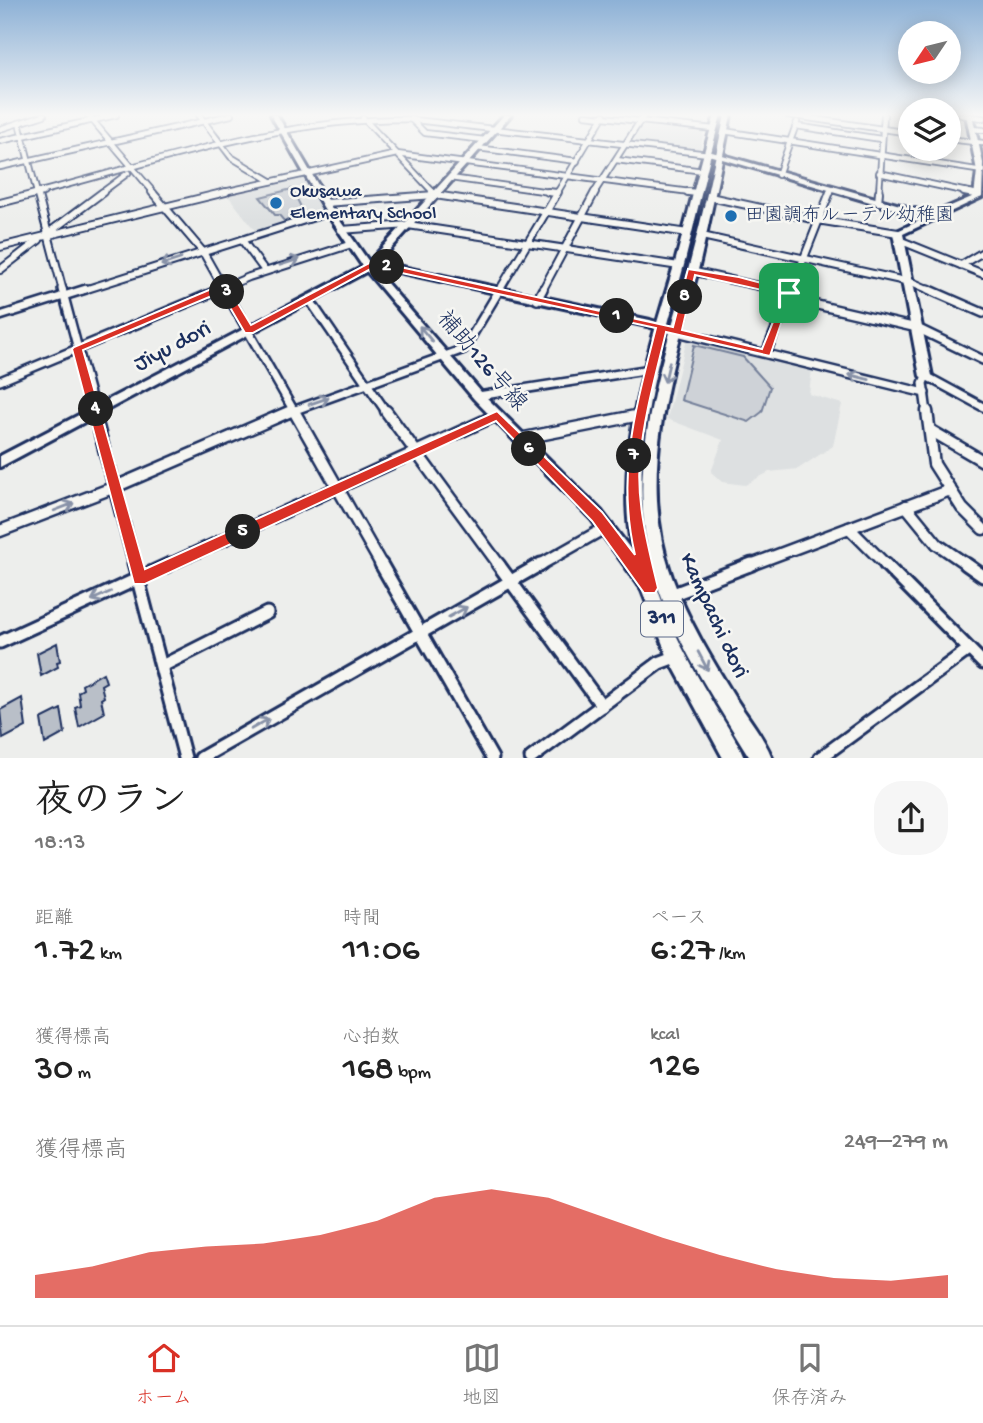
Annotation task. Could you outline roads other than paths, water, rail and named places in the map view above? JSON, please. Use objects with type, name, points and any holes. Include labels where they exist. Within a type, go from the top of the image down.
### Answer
[{"type":"main road","name":"Kampachi dori","points":[[640,415],[632,488],[636,531],[650,588],[675,656],[734,758]]},
{"type":"main road","name":"補助126号線","points":[[605,528],[650,588]]},
{"type":"street","points":[[26,150],[46,236],[96,411],[185,758]]},
{"type":"street","points":[[0,167],[76,150]]},
{"type":"street","points":[[116,150],[203,252],[492,758]]},
{"type":"street","points":[[0,202],[201,150]]},
{"type":"street","points":[[226,150],[271,181]]},
{"type":"street","name":"補助126号線","points":[[294,150],[341,230],[445,357],[478,396],[597,516],[605,528]]},
{"type":"street","points":[[394,150],[435,195]]},
{"type":"street","name":"Jiyu dori","points":[[0,462],[371,266],[475,150]]},
{"type":"street","points":[[495,150],[577,161]]},
{"type":"street","points":[[0,531],[115,487],[293,410],[464,349],[583,150]]},
{"type":"street","points":[[537,300],[580,216],[621,150]]},
{"type":"street","points":[[672,150],[713,156],[932,217]]},
{"type":"street","name":"Kampachi dori","points":[[640,415],[662,326],[685,269],[695,234],[714,150]]},
{"type":"street","points":[[778,175],[787,150]]},
{"type":"street","points":[[850,150],[982,171]]},
{"type":"street","points":[[878,202],[880,150]]},
{"type":"street","points":[[980,150],[982,171],[980,195]]},
{"type":"street","points":[[0,247],[306,172],[397,154],[704,195],[899,236],[983,274]]},
{"type":"street","name":"Kampachi dori","points":[[704,195],[704,172],[713,156]]},
{"type":"street","points":[[616,160],[704,172]]},
{"type":"street","points":[[0,270],[133,169]]},
{"type":"street","points":[[879,173],[980,195]]},
{"type":"street","points":[[450,178],[557,193]]},
{"type":"street","points":[[766,353],[831,190]]},
{"type":"street","points":[[325,203],[435,195],[695,234],[802,260],[907,281],[983,313]]},
{"type":"street","points":[[899,236],[980,195]]},
{"type":"street","points":[[0,316],[330,212]]},
{"type":"street","points":[[341,230],[408,225],[739,279],[860,317],[916,328],[983,360]]},
{"type":"street","points":[[899,236],[926,376],[923,383],[934,464],[962,508],[983,529]]},
{"type":"street","points":[[242,240],[265,271]]},
{"type":"street","points":[[0,381],[223,287],[352,244]]},
{"type":"street","points":[[961,265],[983,252]]},
{"type":"street","points":[[371,266],[662,326],[677,332],[925,393]]},
{"type":"street","name":"Kampachi dori","points":[[685,269],[677,332],[654,430],[649,483],[655,546],[671,595],[710,673],[762,758]]},
{"type":"street","points":[[309,299],[367,385],[602,706]]},
{"type":"street","points":[[478,396],[651,369]]},
{"type":"street","points":[[926,376],[983,407]]},
{"type":"street","points":[[0,642],[497,415]]},
{"type":"street","points":[[519,439],[640,415]]},
{"type":"street","points":[[929,430],[983,461]]},
{"type":"street","points":[[671,595],[950,490]]},
{"type":"street","points":[[906,506],[937,544],[983,576]]},
{"type":"street","points":[[201,758],[605,528]]},
{"type":"street","points":[[849,528],[983,663]]},
{"type":"street","points":[[162,666],[267,613]]},
{"type":"street","points":[[820,758],[968,650]]},
{"type":"street","points":[[531,758],[659,663],[675,656]]},
{"type":"place","name":"Okusawa Elementary School","points":[[276,203]]},
{"type":"place","name":"田園調布ルーテル幼稚園","points":[[731,216]]}]
